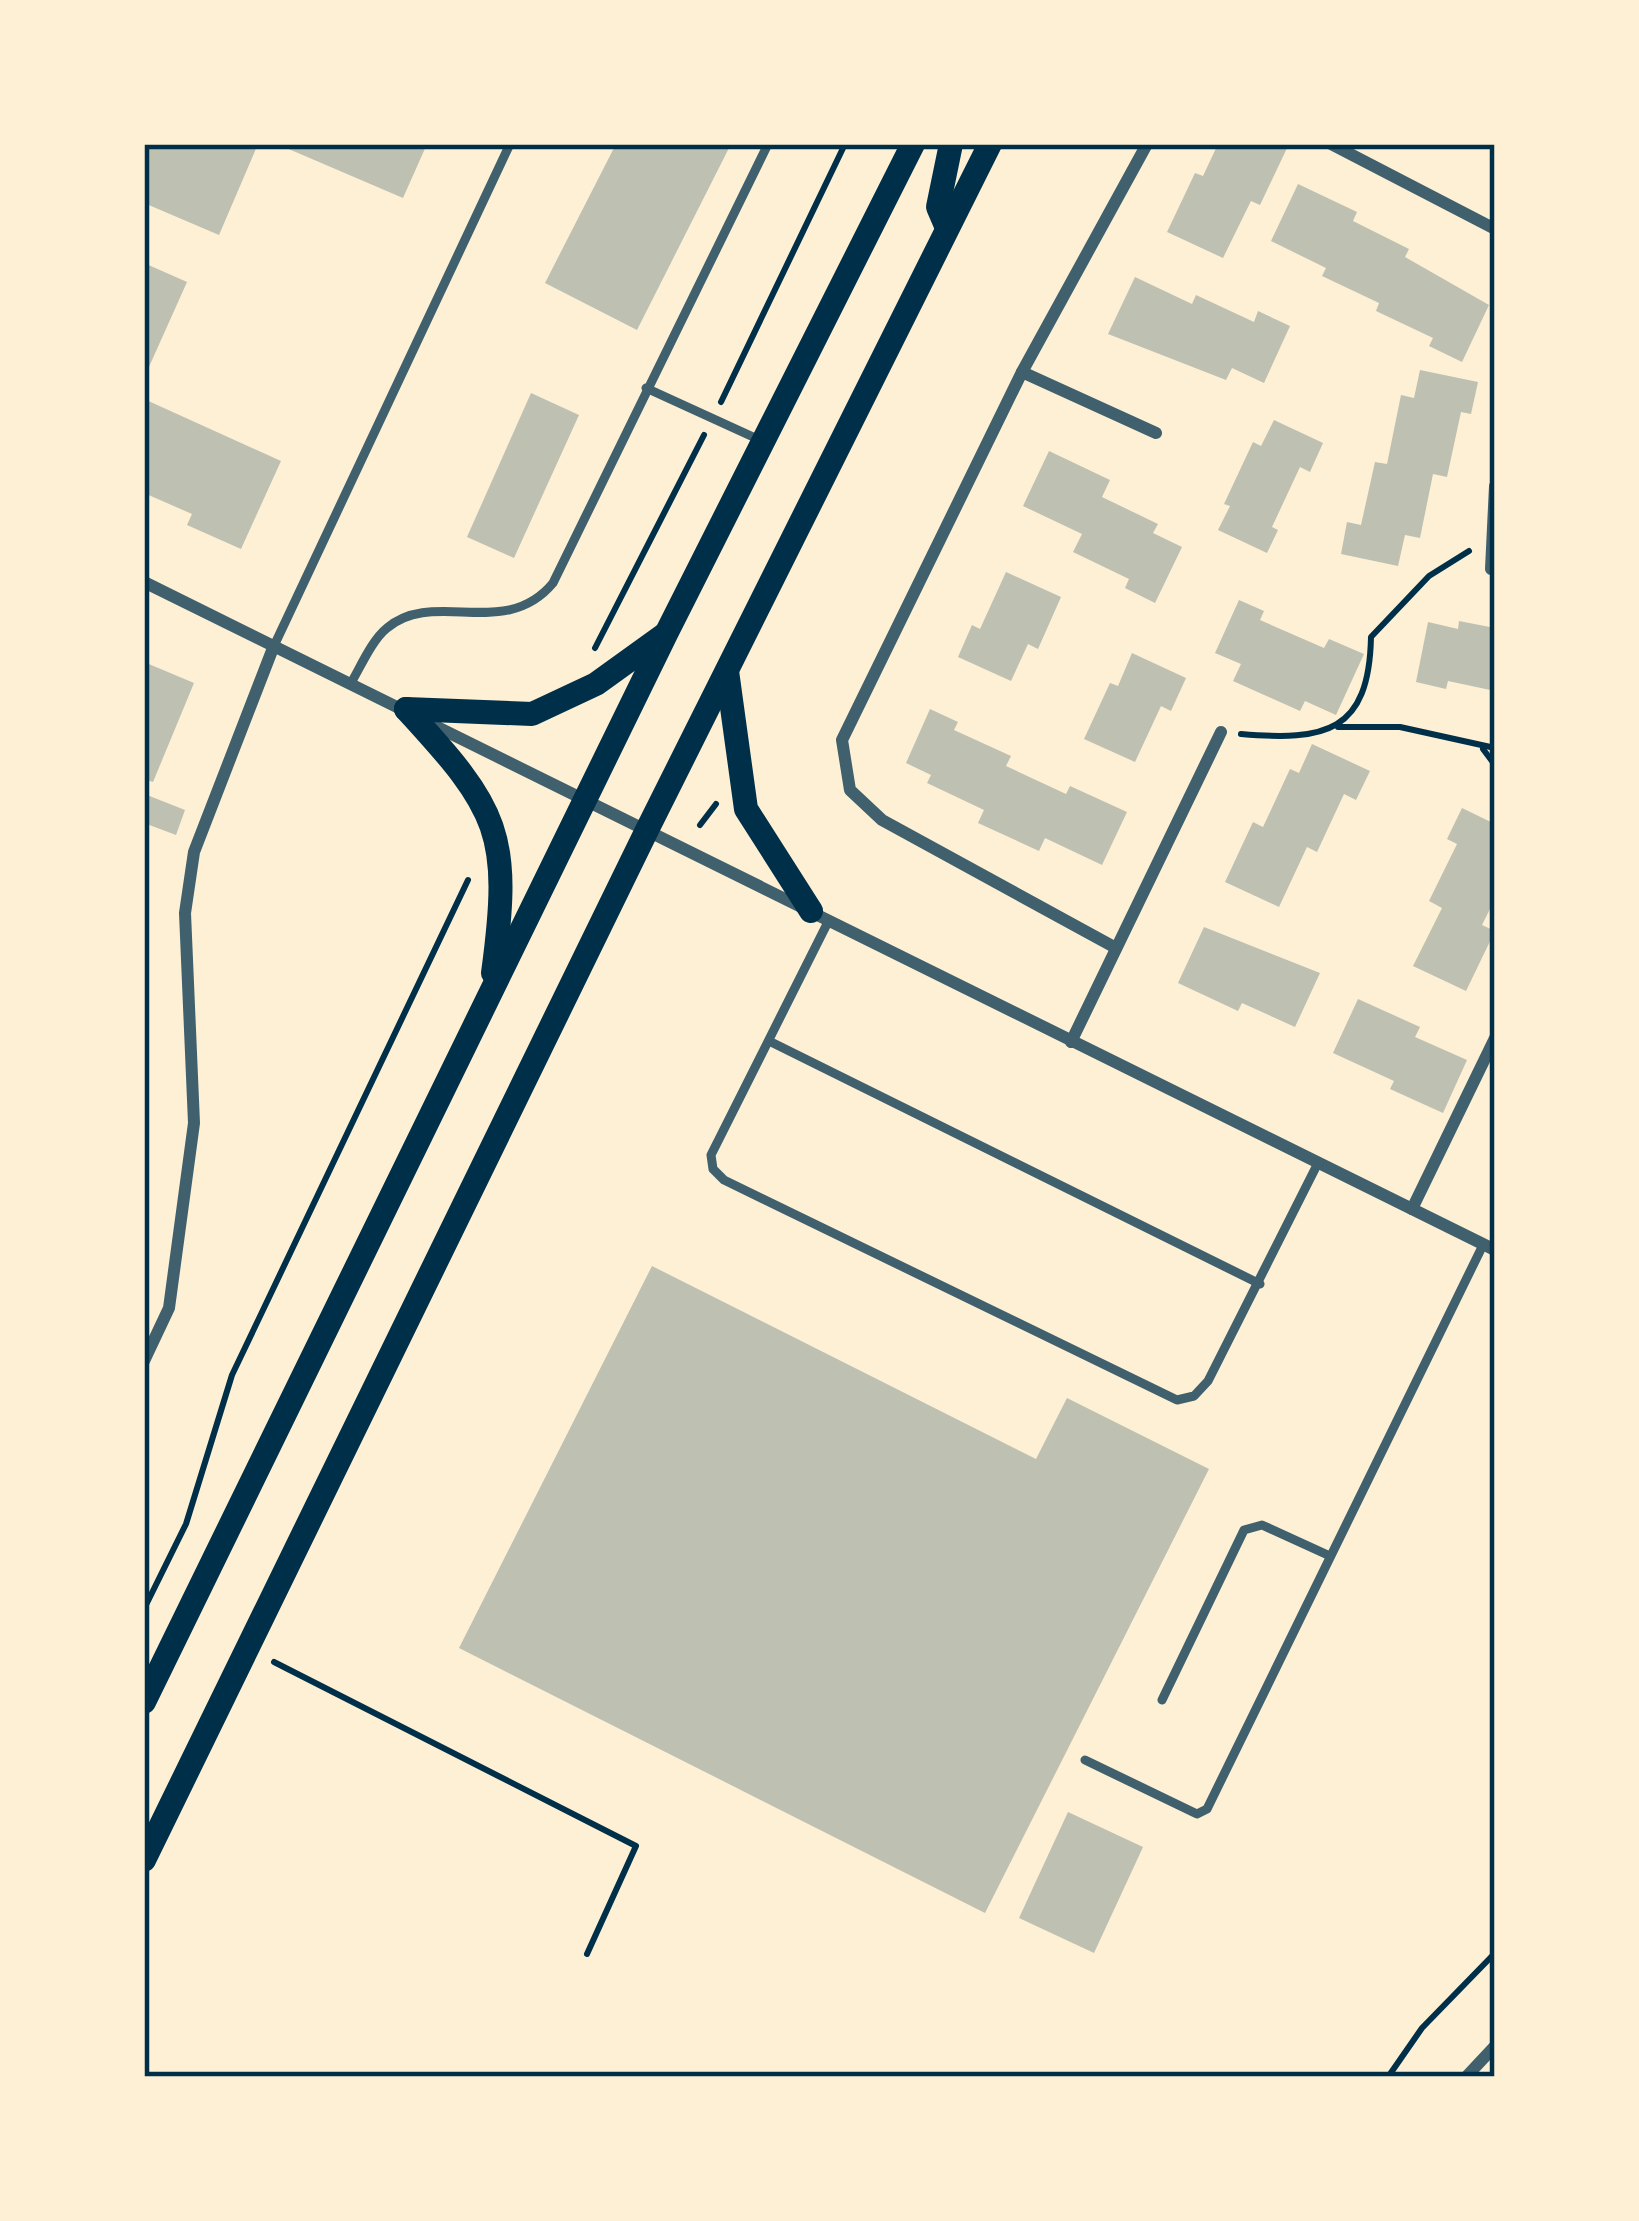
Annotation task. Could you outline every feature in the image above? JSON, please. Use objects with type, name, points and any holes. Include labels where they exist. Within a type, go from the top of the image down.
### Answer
[{"type":"main road","points":[[144,1702],[666,634],[913,144]]},
{"type":"main road","points":[[947,228],[938,207],[951,144]]},
{"type":"main road","points":[[144,1860],[647,830],[990,144]]},
{"type":"main road","points":[[406,709],[532,714],[596,684],[666,634]]},
{"type":"main road","points":[[727,669],[746,809],[820,916]]},
{"type":"main road","points":[[406,709],[468,776],[494,821],[501,890],[490,993]]},
{"type":"street","points":[[1116,948],[882,820],[850,790],[842,740],[1022,372],[1147,144]]},
{"type":"street","points":[[1331,144],[1495,229]]},
{"type":"street","points":[[1022,372],[1156,433]]},
{"type":"street","points":[[1491,569],[1495,486]]},
{"type":"street","points":[[144,582],[1489,1247]]},
{"type":"street","points":[[144,1361],[169,1308],[194,1123],[185,913],[194,852],[273,648]]},
{"type":"street","points":[[1071,1042],[1221,733]]},
{"type":"street","points":[[1412,1209],[1495,1038]]},
{"type":"street","points":[[1466,2077],[1495,2046]]},
{"type":"lane","points":[[273,648],[509,144]]},
{"type":"lane","points":[[351,683],[385,629],[400,620],[460,610],[513,613],[540,599],[553,583],[768,144]]},
{"type":"lane","points":[[646,388],[764,442]]},
{"type":"lane","points":[[820,916],[769,1041],[712,1155],[713,1169],[724,1180],[1177,1400],[1194,1396],[1208,1381],[1318,1163]]},
{"type":"lane","points":[[769,1041],[1260,1284]]},
{"type":"lane","points":[[1085,1760],[1197,1814],[1207,1809],[1489,1247]]},
{"type":"lane","points":[[1162,1700],[1244,1530],[1262,1525],[1330,1556]]},
{"type":"path","points":[[728,388],[845,144]]},
{"type":"path","points":[[584,659],[611,623],[696,452]]},
{"type":"path","points":[[1337,727],[1370,675],[1371,637],[1429,576],[1492,537]]},
{"type":"path","points":[[1221,733],[1300,739],[1337,727],[1400,727],[1495,748]]},
{"type":"path","points":[[1483,749],[1495,765]]},
{"type":"path","points":[[700,825],[724,794]]},
{"type":"path","points":[[144,1610],[186,1525],[232,1375],[471,871]]},
{"type":"path","points":[[250,1650],[636,1846],[587,1954]]},
{"type":"path","points":[[1388,2077],[1422,2028],[1495,1953]]},
{"type":"building","points":[[151,144],[160,148],[162,144],[258,144],[219,235],[144,203],[144,160]]},
{"type":"building","points":[[277,144],[427,144],[403,198]]},
{"type":"building","points":[[616,144],[731,144],[637,330],[545,283]]},
{"type":"building","points":[[1218,144],[1288,146],[1260,205],[1251,201],[1223,258],[1167,232],[1195,173],[1203,176]]},
{"type":"building","points":[[1298,184],[1357,212],[1353,221],[1409,249],[1405,257],[1489,305],[1462,362],[1429,346],[1433,338],[1376,311],[1379,303],[1322,276],[1326,268],[1271,241]]},
{"type":"building","points":[[144,263],[187,282],[144,378]]},
{"type":"building","points":[[1135,277],[1192,304],[1196,295],[1254,322],[1258,311],[1290,326],[1264,383],[1232,368],[1226,380],[1108,334]]},
{"type":"building","points":[[1420,370],[1478,382],[1471,414],[1461,412],[1447,477],[1433,474],[1420,538],[1405,535],[1398,566],[1341,554],[1347,522],[1361,525],[1375,462],[1387,464],[1401,395],[1414,398]]},
{"type":"building","points":[[531,393],[579,415],[514,558],[467,537]]},
{"type":"building","points":[[144,399],[281,461],[241,549],[187,525],[192,514],[144,493]]},
{"type":"building","points":[[1274,420],[1323,443],[1310,472],[1300,467],[1272,527],[1278,530],[1267,553],[1218,530],[1230,506],[1224,504],[1253,442],[1261,446]]},
{"type":"building","points":[[1049,451],[1110,480],[1102,497],[1158,524],[1153,533],[1182,547],[1155,603],[1125,588],[1129,579],[1073,552],[1082,534],[1023,506]]},
{"type":"building","points":[[1006,572],[1061,597],[1038,649],[1028,644],[1011,681],[958,657],[972,625],[980,629]]},
{"type":"building","points":[[1239,600],[1264,611],[1260,620],[1324,648],[1329,639],[1364,654],[1336,715],[1305,701],[1300,711],[1233,681],[1241,664],[1215,653]]},
{"type":"building","points":[[1459,621],[1495,628],[1495,691],[1448,681],[1446,689],[1416,682],[1428,622],[1458,629]]},
{"type":"building","points":[[1132,653],[1186,678],[1171,711],[1161,706],[1135,762],[1084,739],[1110,683],[1118,686]]},
{"type":"building","points":[[144,662],[194,683],[153,782],[144,779]]},
{"type":"building","points":[[930,709],[958,722],[954,730],[1011,756],[1006,766],[1066,794],[1070,786],[1127,812],[1102,865],[1045,838],[1039,851],[978,823],[984,810],[927,783],[931,775],[906,763]]},
{"type":"building","points":[[1312,744],[1370,771],[1356,800],[1344,794],[1317,852],[1307,847],[1279,907],[1225,882],[1253,822],[1263,827],[1290,769],[1299,773]]},
{"type":"building","points":[[147,795],[185,810],[176,835],[144,823]]},
{"type":"building","points":[[1462,808],[1495,824],[1495,899],[1482,925],[1495,931],[1466,991],[1413,966],[1442,908],[1429,901],[1457,844],[1447,839]]},
{"type":"building","points":[[1204,927],[1320,973],[1295,1027],[1242,1003],[1238,1011],[1178,983]]},
{"type":"building","points":[[1358,999],[1420,1027],[1415,1037],[1467,1060],[1443,1113],[1390,1089],[1394,1081],[1333,1053]]},
{"type":"building","points":[[652,1266],[1036,1459],[1067,1398],[1209,1469],[985,1913],[459,1648]]},
{"type":"building","points":[[1068,1812],[1143,1847],[1094,1953],[1019,1918]]}]
